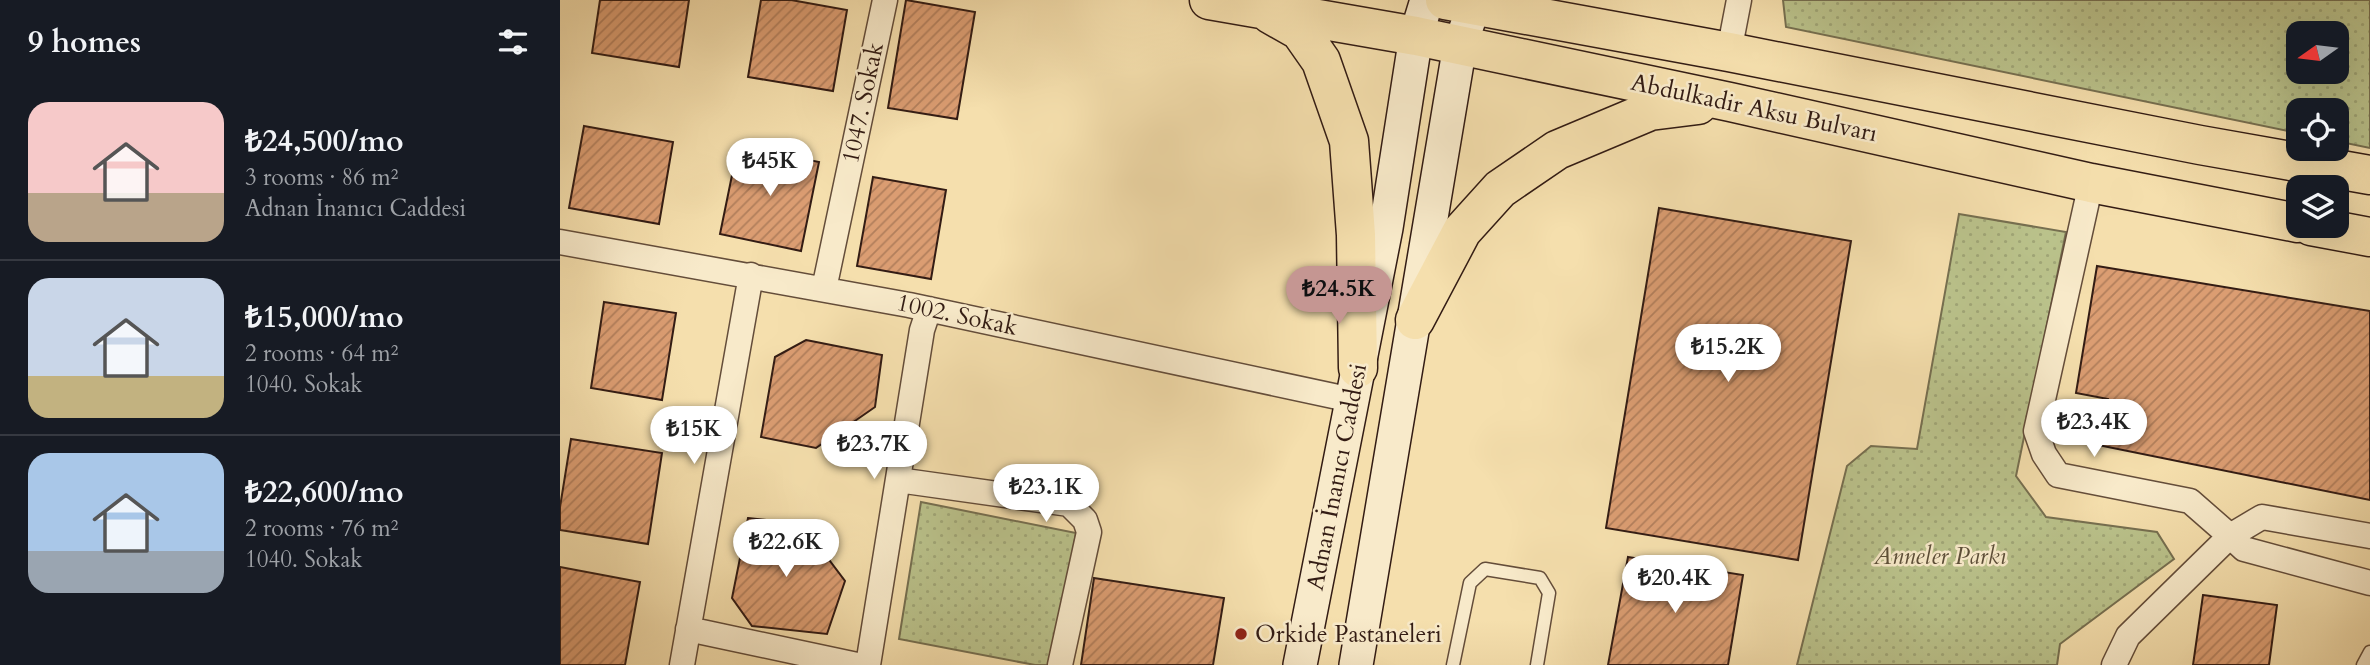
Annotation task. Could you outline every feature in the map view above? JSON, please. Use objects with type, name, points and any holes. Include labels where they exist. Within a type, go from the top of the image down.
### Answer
[{"type":"main road","name":"Abdulkadir Aksu Bulvarı","points":[[1209,0],[1460,45],[2091,183],[2286,221]]},
{"type":"main road","name":"Adnan İnanıcı Caddesi","points":[[1300,665],[1388,215],[1416,36],[1427,0]]},
{"type":"main road","name":"Abdulkadir Aksu Bulvarı","points":[[1460,3],[2370,175]]},
{"type":"main road","name":"Adnan İnanıcı Caddesi","points":[[1356,665],[1460,45],[1460,3]]},
{"type":"main road","points":[[1258,8],[1300,31],[1321,61],[1349,141],[1356,235],[1355,384]]},
{"type":"main road","points":[[1415,320],[1462,231],[1500,189],[1557,150],[1650,111],[1730,102]]},
{"type":"main road","points":[[2349,233],[2370,237]]},
{"type":"street","name":"1047. Sokak","points":[[824,289],[885,0]]},
{"type":"street","points":[[1729,52],[1739,0]]},
{"type":"street","points":[[2091,183],[2036,431],[2044,454],[2058,475],[2190,501],[2244,549],[2370,583]]},
{"type":"street","name":"1002. Sokak","points":[[560,242],[1355,384]]},
{"type":"street","points":[[682,665],[751,275]]},
{"type":"street","points":[[868,665],[922,330],[929,309]]},
{"type":"street","points":[[898,480],[1069,504],[1084,520],[1088,532],[1060,665]]},
{"type":"street","points":[[2114,665],[2129,636],[2230,536],[2262,517],[2370,536]]},
{"type":"street","points":[[688,629],[857,665]]},
{"type":"lane","points":[[1453,665],[1470,583],[1485,569],[1541,578],[1549,593],[1537,665]]},
{"type":"lane","points":[[2363,665],[2370,652]]},
{"type":"green space","points":[[1783,0],[2370,0],[2370,148],[2349,144],[2349,98],[2286,98],[2286,131],[1786,27]]},
{"type":"green space","name":"Anneler Parkı","points":[[1959,214],[2066,232],[2016,476],[2046,517],[2157,532],[2174,559],[2060,644],[2057,665],[1797,665],[1847,466],[1871,446],[1917,449]]},
{"type":"green space","points":[[921,502],[1076,533],[1053,665],[1035,665],[899,639]]},
{"type":"building","points":[[600,0],[689,0],[679,67],[592,53]]},
{"type":"building","points":[[761,0],[791,0],[847,10],[833,91],[748,77]]},
{"type":"building","points":[[906,0],[975,12],[957,119],[888,108]]},
{"type":"building","points":[[584,126],[673,142],[659,224],[569,208]]},
{"type":"building","points":[[738,146],[819,162],[801,251],[720,234]]},
{"type":"building","points":[[873,177],[946,190],[931,279],[857,266]]},
{"type":"building","points":[[1659,208],[1851,241],[1798,560],[1606,528]]},
{"type":"building","points":[[2097,266],[2370,311],[2370,500],[2098,445],[2108,399],[2076,393]]},
{"type":"building","points":[[604,302],[676,313],[662,400],[591,388]]},
{"type":"building","points":[[806,340],[882,355],[875,407],[816,448],[761,437],[775,357]]},
{"type":"building","points":[[571,439],[662,453],[648,544],[560,530],[560,507]]},
{"type":"building","points":[[748,518],[802,524],[845,581],[827,634],[752,626],[732,598]]},
{"type":"building","points":[[1628,557],[1743,575],[1728,665],[1608,665]]},
{"type":"building","points":[[560,567],[640,582],[625,665],[560,665]]},
{"type":"building","points":[[1094,578],[1224,598],[1213,665],[1081,665]]},
{"type":"building","points":[[2203,595],[2277,605],[2269,665],[2193,665]]},
{"type":"place","name":"Orkide Pastaneleri","points":[[1241,634]]}]
